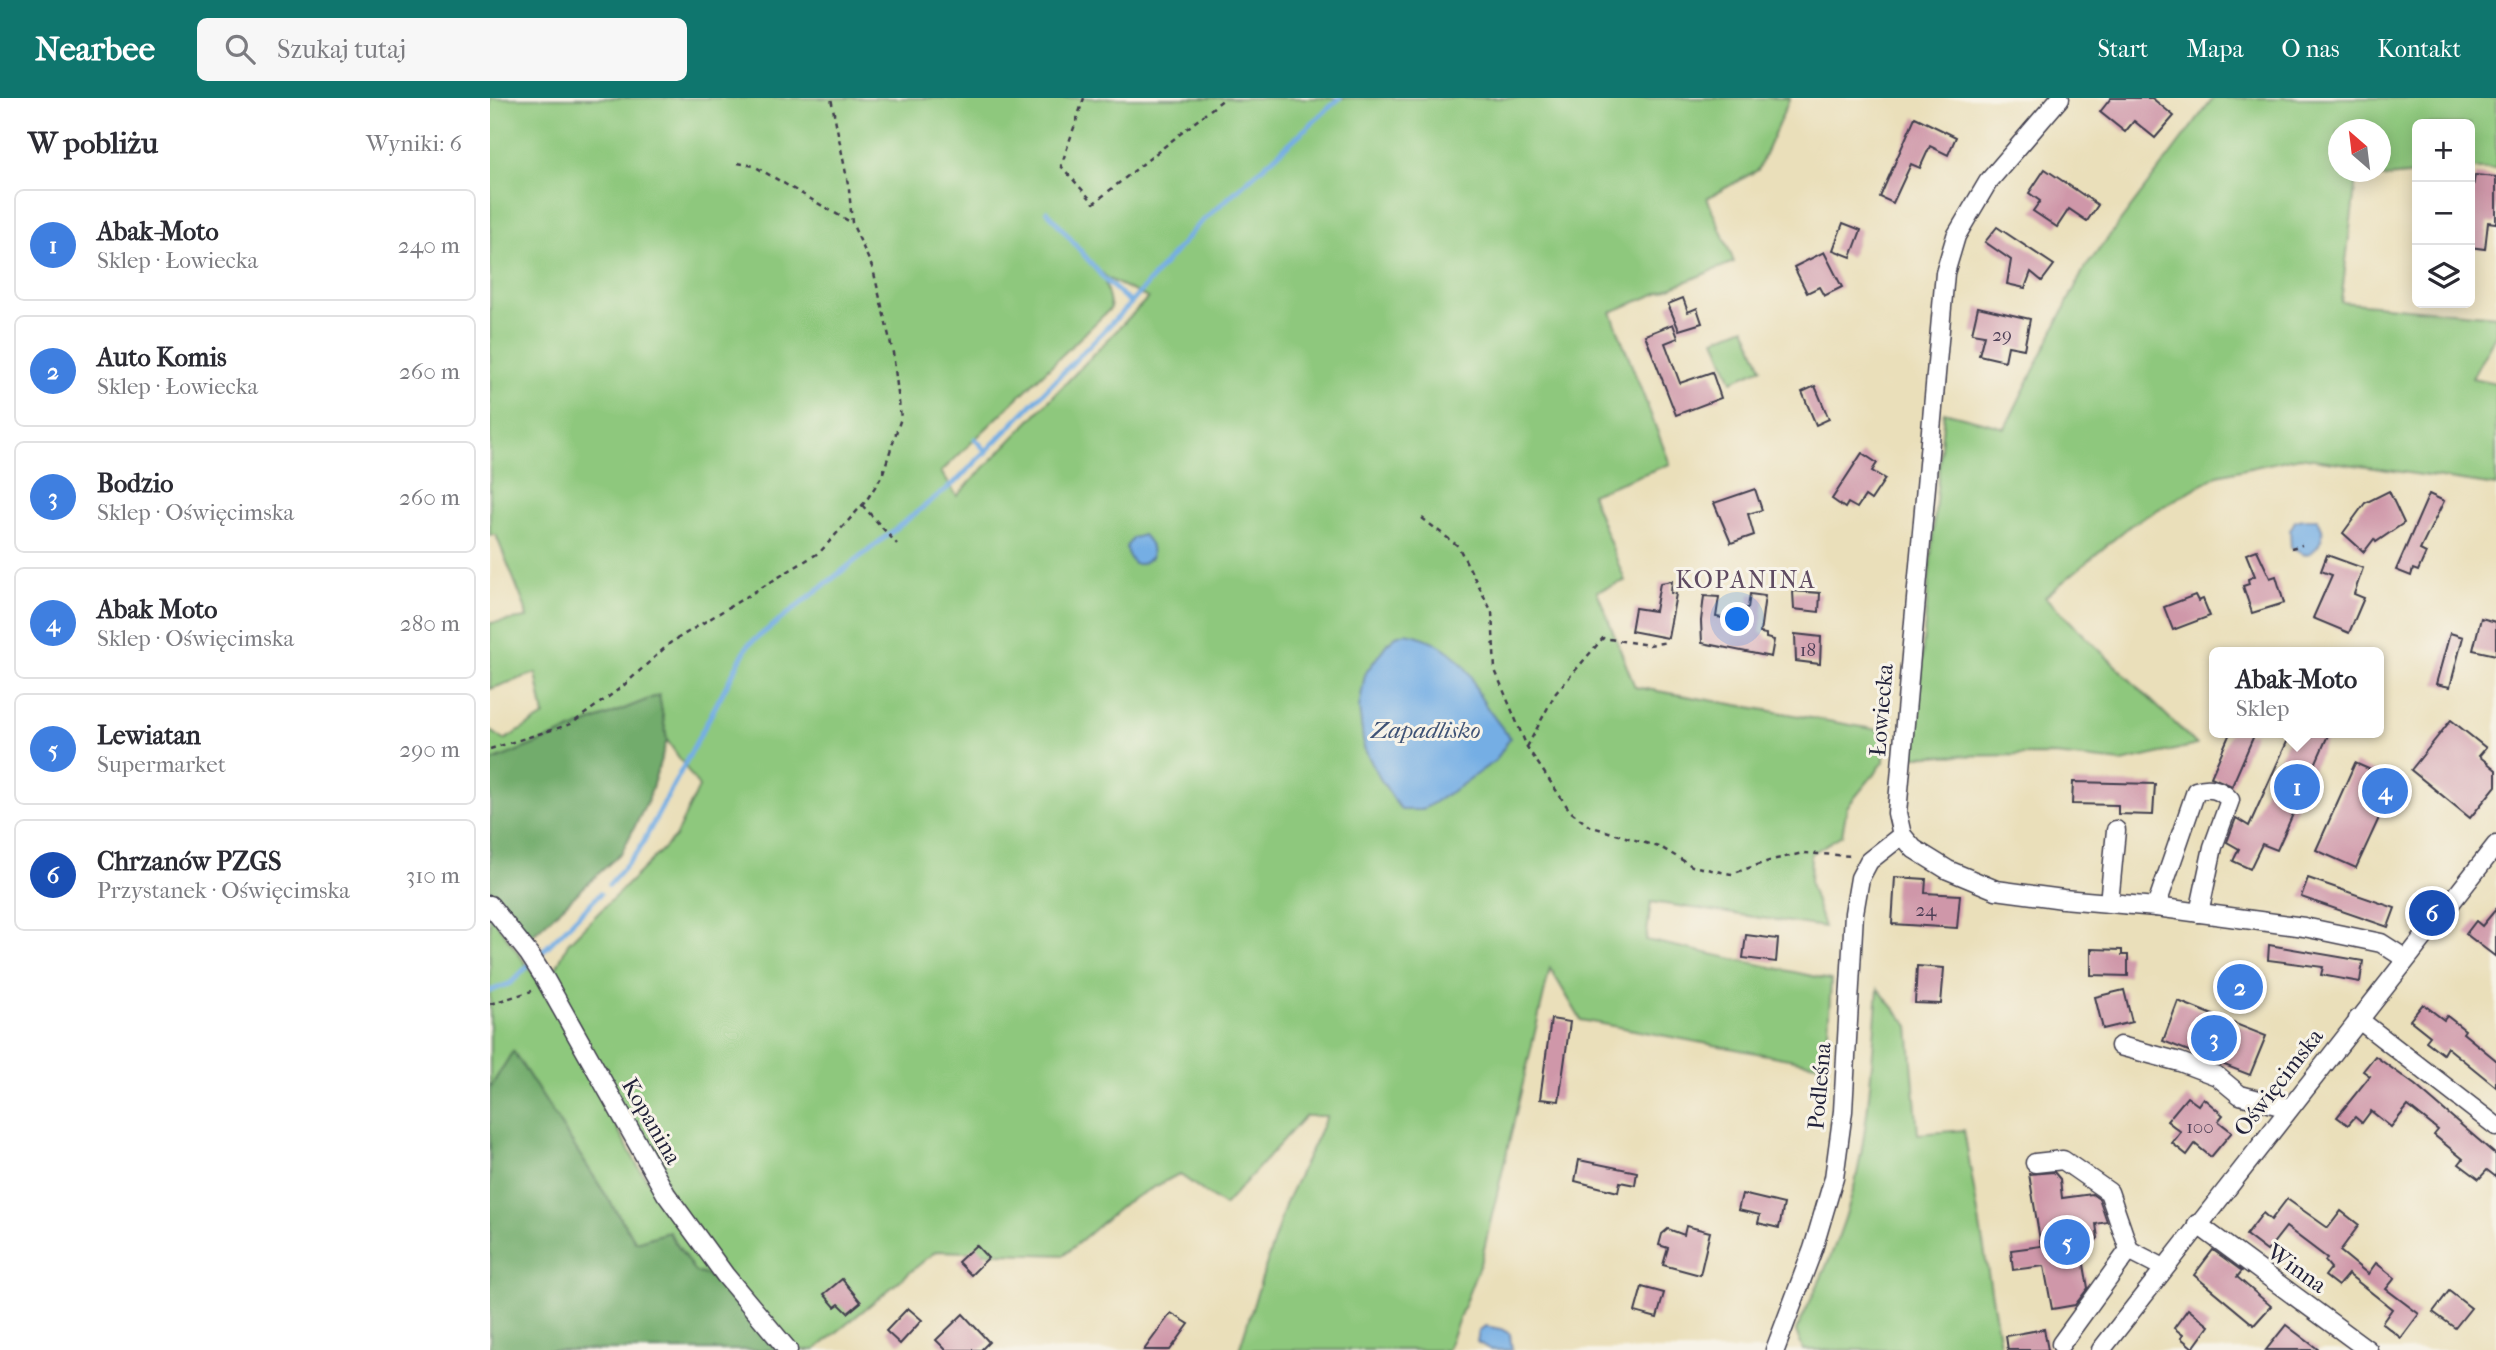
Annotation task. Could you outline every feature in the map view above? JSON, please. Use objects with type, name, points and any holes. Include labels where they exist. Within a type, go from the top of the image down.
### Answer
[{"type":"street","name":"Łowiecka","points":[[1902,835],[1897,813],[1945,273],[1956,236],[1988,182],[2060,98]]},
{"type":"street","points":[[2156,907],[2196,790],[2207,787],[2223,793],[2230,800],[2213,847],[2199,913]]},
{"type":"street","points":[[2109,903],[2116,830]]},
{"type":"street","points":[[1869,861],[1902,835],[1914,849],[1948,870],[1996,890],[2156,907],[2304,927],[2381,943],[2406,959]]},
{"type":"street","name":"Oświęcimska","points":[[2101,1350],[2358,1019],[2493,855]]},
{"type":"street","name":"Podleśna","points":[[1775,1350],[1813,1248],[1834,1178],[1843,1111],[1854,913],[1860,878],[1869,861]]},
{"type":"street","name":"Kopanina","points":[[490,905],[529,954],[666,1194],[725,1275],[788,1350]]},
{"type":"street","points":[[2358,1019],[2496,1126]]},
{"type":"street","points":[[2120,1046],[2180,1062],[2217,1076],[2240,1095],[2288,1108]]},
{"type":"street","points":[[2035,1164],[2063,1160],[2109,1192],[2129,1250],[2164,1268]]},
{"type":"street","name":"Winna","points":[[2197,1224],[2368,1350]]},
{"type":"street","points":[[2061,1344],[2129,1250]]},
{"type":"path","points":[[490,749],[572,724],[622,687],[670,643],[820,552],[862,505],[881,476],[901,418],[883,308],[873,269],[852,223],[849,189],[831,98]]},
{"type":"path","points":[[1084,98],[1061,166],[1094,203],[1225,98]]},
{"type":"path","points":[[738,163],[754,166],[852,223]]},
{"type":"path","points":[[862,505],[897,544]]},
{"type":"path","points":[[1422,518],[1458,546],[1492,612],[1495,670],[1527,747],[1570,811],[1590,826],[1662,848],[1692,866],[1731,874],[1772,860],[1804,853],[1856,856],[1869,861]]},
{"type":"path","points":[[2291,548],[2302,545]]},
{"type":"path","points":[[1527,747],[1555,694],[1603,638],[1649,645],[1668,642]]},
{"type":"path","points":[[490,1004],[546,982]]},
{"type":"green space","points":[[490,98],[1790,98],[1758,170],[1707,198],[1734,262],[1611,312],[1670,464],[1591,494],[1625,581],[1597,591],[1635,687],[1885,731],[1884,762],[1847,807],[1842,835],[1811,854],[1810,883],[1824,927],[1651,902],[1646,940],[1831,980],[1826,1066],[1581,1020],[1550,968],[1482,1258],[1447,1350],[1239,1350],[1286,1202],[1327,1116],[1305,1116],[1224,1206],[1179,1174],[1126,1202],[1064,1255],[936,1251],[815,1350],[771,1350],[718,1279],[695,1272],[669,1232],[636,1242],[513,1051],[490,1088],[490,914],[539,982],[637,1165],[708,1265],[552,977],[568,943],[675,837],[699,787],[667,740],[659,696],[490,762],[490,730],[504,740],[544,716],[536,673],[490,689],[490,623],[527,618],[496,535],[490,535]],"holes":[[[1103,274],[1148,298],[957,496],[941,472],[1111,308]]]},
{"type":"green space","points":[[2213,98],[2496,98],[2496,169],[2475,169],[2475,119],[2412,119],[2412,174],[2391,177],[2391,119],[2328,119],[2328,182],[2356,182],[2341,302],[2496,316],[2496,334],[2472,378],[2496,383],[2496,486],[2300,457],[2218,475],[2131,525],[2045,597],[2197,745],[2122,762],[2054,755],[1913,756],[1944,412],[2005,428],[2083,271]]},
{"type":"green space","points":[[1745,327],[1762,368],[1732,381],[1715,339]]},
{"type":"green space","points":[[659,695],[667,740],[648,800],[622,852],[528,939],[490,893],[490,762]]},
{"type":"green space","points":[[1878,989],[1909,1026],[1918,1134],[1964,1130],[2001,1350],[1803,1350],[1796,1331],[1836,1242],[1854,1187],[1867,1113]]},
{"type":"green space","points":[[513,1051],[636,1242],[668,1232],[695,1272],[718,1279],[776,1350],[490,1350],[490,1088]]},
{"type":"water","points":[[2317,519],[2322,529],[2319,545],[2305,555],[2291,548],[2290,530],[2295,521]]},
{"type":"water","points":[[1143,535],[1150,545],[1151,558],[1142,564],[1134,564],[1126,547],[1133,538]]},
{"type":"water","name":"Zapadlisko","points":[[1406,633],[1433,642],[1457,658],[1510,738],[1496,760],[1422,810],[1401,810],[1379,777],[1364,748],[1359,708],[1365,674],[1386,645],[1396,636]]},
{"type":"water","points":[[1485,1326],[1510,1334],[1512,1350],[1491,1350],[1477,1342],[1479,1331]]},
{"type":"building","points":[[2111,98],[2152,98],[2174,116],[2155,138],[2134,121],[2125,132],[2100,112]]},
{"type":"building","points":[[1915,117],[1956,137],[1948,155],[1930,146],[1920,168],[1911,164],[1893,203],[1880,197]]},
{"type":"building","points":[[2045,169],[2098,205],[2087,221],[2069,209],[2057,227],[2033,211],[2040,201],[2029,193]]},
{"type":"building","points":[[2475,175],[2496,177],[2496,223],[2488,222],[2485,249],[2475,248]]},
{"type":"building","points":[[1843,223],[1861,230],[1851,257],[1833,250]]},
{"type":"building","points":[[1997,227],[2054,265],[2042,281],[2031,272],[2025,288],[2007,284],[2011,260],[1985,242]]},
{"type":"building","points":[[1824,252],[1842,287],[1824,296],[1819,287],[1807,293],[1794,267]]},
{"type":"building","points":[[1683,298],[1688,312],[1697,308],[1702,323],[1679,330],[1668,304]]},
{"type":"building","points":[[1978,307],[2030,319],[2024,349],[2008,346],[2005,361],[1979,355],[1984,335],[1972,333]]},
{"type":"building","points":[[1673,324],[1678,338],[1665,343],[1680,383],[1712,372],[1721,398],[1676,415],[1645,335]]},
{"type":"building","points":[[1815,386],[1829,419],[1816,425],[1802,392]]},
{"type":"building","points":[[1862,453],[1877,463],[1872,471],[1885,479],[1871,500],[1865,496],[1857,508],[1848,503],[1845,508],[1832,499]]},
{"type":"building","points":[[1755,489],[1762,510],[1748,514],[1754,535],[1731,543],[1714,503]]},
{"type":"building","points":[[2389,491],[2404,523],[2376,542],[2374,539],[2364,552],[2343,533],[2365,503]]},
{"type":"building","points":[[2429,494],[2444,501],[2420,550],[2426,553],[2418,571],[2413,569],[2411,576],[2396,570]]},
{"type":"building","points":[[2257,550],[2270,578],[2276,576],[2284,603],[2252,613],[2243,586],[2249,584],[2248,579],[2255,576],[2246,554]]},
{"type":"building","points":[[2327,555],[2363,568],[2354,594],[2364,598],[2349,633],[2313,618],[2332,575],[2321,571]]},
{"type":"building","points":[[1672,581],[1671,593],[1676,594],[1668,638],[1631,631],[1635,608],[1655,611],[1660,583]]},
{"type":"building","points":[[1793,591],[1820,593],[1819,612],[1794,609]]},
{"type":"building","points":[[1750,594],[1765,596],[1760,633],[1774,640],[1771,657],[1702,643],[1704,596],[1719,597],[1716,617],[1743,621],[1744,608],[1748,608]]},
{"type":"building","points":[[2195,595],[2198,601],[2203,599],[2210,616],[2173,630],[2164,607]]},
{"type":"building","points":[[2481,618],[2496,622],[2496,655],[2473,650]]},
{"type":"building","points":[[2450,633],[2463,637],[2450,687],[2436,684]]},
{"type":"building","points":[[1795,634],[1821,637],[1820,664],[1796,661]]},
{"type":"building","points":[[2451,720],[2486,748],[2479,756],[2496,770],[2496,786],[2470,818],[2411,770]]},
{"type":"building","points":[[2228,738],[2253,738],[2232,786],[2211,777]]},
{"type":"building","points":[[2289,738],[2327,738],[2277,850],[2262,844],[2250,869],[2233,861],[2239,849],[2227,842],[2236,818],[2249,826]]},
{"type":"building","points":[[2355,763],[2396,781],[2356,868],[2316,850]]},
{"type":"building","points":[[2073,782],[2155,784],[2153,815],[2118,814],[2118,805],[2072,804]]},
{"type":"building","points":[[1895,877],[1926,879],[1925,893],[1960,895],[1957,928],[1892,924]]},
{"type":"building","points":[[2308,878],[2395,908],[2388,927],[2301,897]]},
{"type":"building","points":[[2496,909],[2496,957],[2466,934],[2476,921],[2482,926]]},
{"type":"building","points":[[1746,935],[1778,939],[1776,962],[1743,958]]},
{"type":"building","points":[[2269,945],[2363,961],[2360,982],[2321,975],[2323,967],[2268,960]]},
{"type":"building","points":[[2091,949],[2122,950],[2122,955],[2128,955],[2128,976],[2091,975]]},
{"type":"building","points":[[1917,966],[1944,968],[1941,1004],[1915,1003]]},
{"type":"building","points":[[2124,990],[2132,1022],[2103,1029],[2095,997]]},
{"type":"building","points":[[2178,1001],[2266,1036],[2250,1075],[2163,1041]]},
{"type":"building","points":[[2423,1004],[2444,1020],[2447,1016],[2496,1060],[2496,1087],[2447,1047],[2443,1054],[2426,1041],[2430,1036],[2410,1020]]},
{"type":"building","points":[[1551,1019],[1570,1022],[1559,1101],[1540,1099]]},
{"type":"building","points":[[2375,1056],[2415,1085],[2496,1155],[2496,1177],[2487,1170],[2479,1179],[2459,1164],[2463,1159],[2434,1135],[2438,1130],[2408,1106],[2391,1127],[2371,1111],[2362,1123],[2355,1117],[2348,1125],[2337,1117],[2370,1076],[2363,1071]]},
{"type":"building","points":[[2187,1097],[2198,1105],[2203,1098],[2223,1115],[2218,1121],[2232,1132],[2211,1157],[2195,1144],[2187,1155],[2172,1143],[2181,1132],[2167,1121]]},
{"type":"building","points":[[1579,1160],[1637,1172],[1635,1185],[1620,1182],[1618,1192],[1575,1181]]},
{"type":"building","points":[[2054,1172],[2060,1179],[2062,1198],[2092,1194],[2099,1199],[2107,1222],[2096,1224],[2098,1238],[2091,1246],[2081,1247],[2088,1288],[2075,1305],[2052,1309],[2044,1266],[2013,1270],[2011,1250],[2041,1246],[2029,1174]]},
{"type":"building","points":[[1742,1194],[1784,1204],[1779,1228],[1758,1223],[1760,1215],[1738,1210]]},
{"type":"building","points":[[2287,1199],[2328,1228],[2341,1211],[2359,1225],[2340,1251],[2368,1274],[2376,1263],[2395,1278],[2386,1289],[2419,1314],[2401,1338],[2382,1323],[2392,1309],[2348,1274],[2338,1286],[2325,1276],[2331,1268],[2325,1261],[2327,1258],[2286,1227],[2267,1251],[2246,1235],[2263,1213],[2271,1220]]},
{"type":"building","points":[[1686,1226],[1710,1232],[1700,1275],[1663,1265],[1668,1248],[1659,1245],[1662,1234],[1668,1229],[1684,1235]]},
{"type":"building","points":[[976,1245],[988,1258],[971,1275],[958,1262]]},
{"type":"building","points":[[2213,1250],[2242,1271],[2237,1277],[2271,1306],[2254,1325],[2194,1275]]},
{"type":"building","points":[[842,1279],[861,1302],[848,1313],[839,1304],[835,1307],[824,1294]]},
{"type":"building","points":[[1642,1287],[1664,1293],[1657,1318],[1635,1312]]},
{"type":"building","points":[[2449,1291],[2471,1308],[2455,1328],[2433,1312]]},
{"type":"building","points":[[908,1308],[922,1320],[900,1344],[886,1331]]},
{"type":"building","points":[[2188,1309],[2209,1326],[2193,1348],[2174,1328]]},
{"type":"building","points":[[1171,1313],[1189,1324],[1170,1350],[1144,1350]]},
{"type":"building","points":[[963,1314],[989,1342],[981,1350],[946,1350],[936,1340]]},
{"type":"building","points":[[2286,1325],[2319,1350],[2266,1350]]},
{"type":"building","points":[[2044,1329],[2048,1350],[2008,1350],[2006,1336]]},
{"type":"waterway","points":[[609,885],[639,850],[748,645],[959,479],[1131,303],[1197,226],[1340,98]]},
{"type":"waterway","points":[[1047,211],[1106,281],[1131,303]]},
{"type":"waterway","points":[[975,439],[987,452]]},
{"type":"waterway","points":[[490,991],[511,983],[600,894]]},
{"type":"place","name":"Abak-Moto","points":[[2297,787]]},
{"type":"place","name":"Abak Moto","points":[[2385,791]]},
{"type":"place","name":"Chrzanów PZGS","points":[[2432,913]]},
{"type":"place","name":"Auto Komis","points":[[2240,987]]},
{"type":"place","name":"Bodzio","points":[[2214,1038]]},
{"type":"place","name":"Lewiatan","points":[[2067,1242]]},
{"type":"district","name":"KOPANINA","points":[[1746,580]]}]
